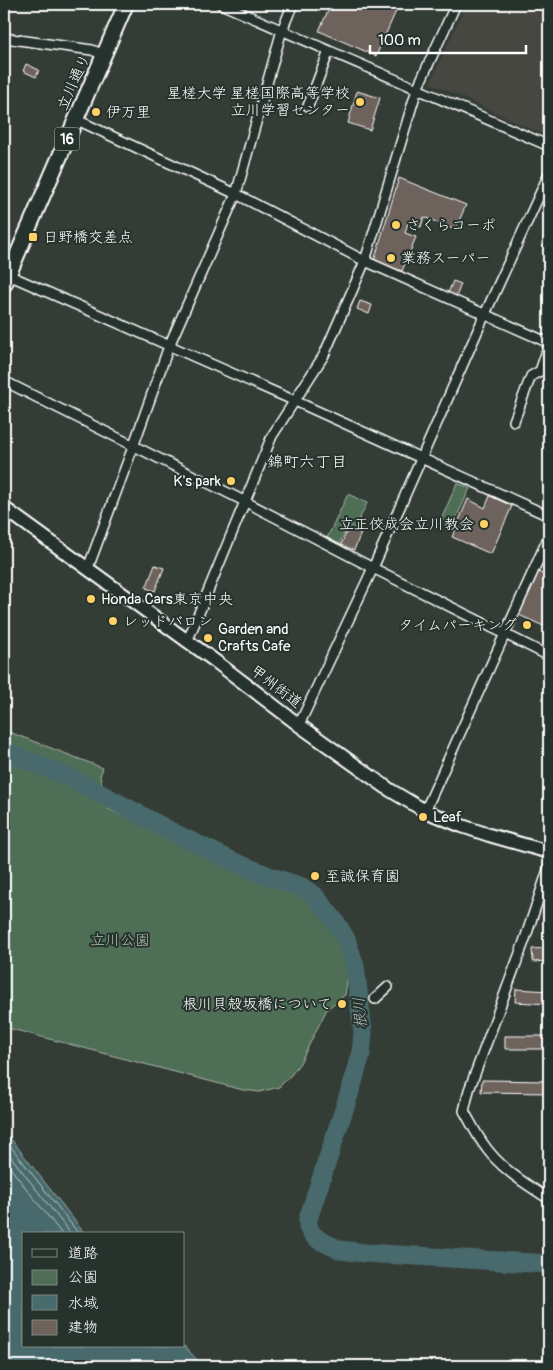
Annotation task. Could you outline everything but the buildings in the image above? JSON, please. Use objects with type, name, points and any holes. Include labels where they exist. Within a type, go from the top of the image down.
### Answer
[{"type":"main road","name":"立川通り","points":[[5,277],[126,4]]},
{"type":"main road","name":"甲州街道","points":[[4,508],[215,660],[299,725],[390,790],[425,811],[462,826],[549,852]]},
{"type":"street","points":[[221,4],[549,146]]},
{"type":"street","points":[[88,568],[134,447],[169,346],[236,194],[282,30],[293,4]]},
{"type":"street","points":[[188,642],[272,436],[324,355],[365,261],[417,89],[456,4]]},
{"type":"street","points":[[4,38],[92,50],[104,55]]},
{"type":"street","points":[[308,106],[329,51]]},
{"type":"street","points":[[75,119],[236,194],[365,261],[549,344],[540,370],[531,376],[514,421]]},
{"type":"street","points":[[299,725],[373,568],[549,174]]},
{"type":"street","points":[[5,277],[295,401],[549,516]]},
{"type":"street","points":[[4,381],[549,656]]},
{"type":"street","points":[[425,811],[549,536]]},
{"type":"street","points":[[549,867],[524,942],[469,1090],[464,1111],[482,1143],[496,1160],[513,1175],[549,1199]]},
{"type":"street","points":[[375,999],[388,986]]},
{"type":"shaded area","points":[[466,4],[549,4],[549,137],[430,83]]},
{"type":"green space","points":[[457,483],[470,488],[452,527],[440,522]]},
{"type":"green space","points":[[348,494],[367,503],[355,528],[348,525],[339,544],[327,538]]},
{"type":"green space","name":"立川公園","points":[[4,730],[103,768],[100,776],[108,809],[222,862],[296,891],[318,907],[334,929],[344,949],[348,975],[345,995],[327,1009],[300,1063],[279,1087],[259,1092],[243,1090],[4,1027]]},
{"type":"water","points":[[4,1130],[83,1232],[22,1232],[22,1348],[185,1347],[203,1366],[4,1366]]},
{"type":"waterway","name":"根川","points":[[4,751],[71,778],[170,831],[232,861],[302,887],[314,895],[335,921],[346,939],[355,966],[363,1032],[361,1054],[353,1082],[308,1219],[308,1227],[312,1234],[319,1240],[340,1250],[549,1264]]},
{"type":"place","name":"星槎大学 星槎国際高等学校 立川学習センター","points":[[360,102]]},
{"type":"place","name":"伊万里","points":[[96,112]]},
{"type":"place","name":"さくらコーポ","points":[[396,225]]},
{"type":"place","name":"日野橋交差点","points":[[33,237]]},
{"type":"place","name":"業務スーパー","points":[[391,258]]},
{"type":"place","name":"K's park","points":[[231,481]]},
{"type":"place","name":"立正佼成会立川教会","points":[[484,524]]},
{"type":"place","name":"Honda Cars東京中央","points":[[91,599]]},
{"type":"place","name":"レッドバロン","points":[[113,621]]},
{"type":"place","name":"タイムパーキング","points":[[527,625]]},
{"type":"place","name":"Garden and Crafts Cafe","points":[[208,638]]},
{"type":"place","name":"Leaf","points":[[423,817]]},
{"type":"place","name":"至誠保育園","points":[[315,876]]},
{"type":"place","name":"根川貝殻坂橋について","points":[[342,1004]]},
{"type":"district","name":"錦町六丁目","points":[[307,462]]}]
